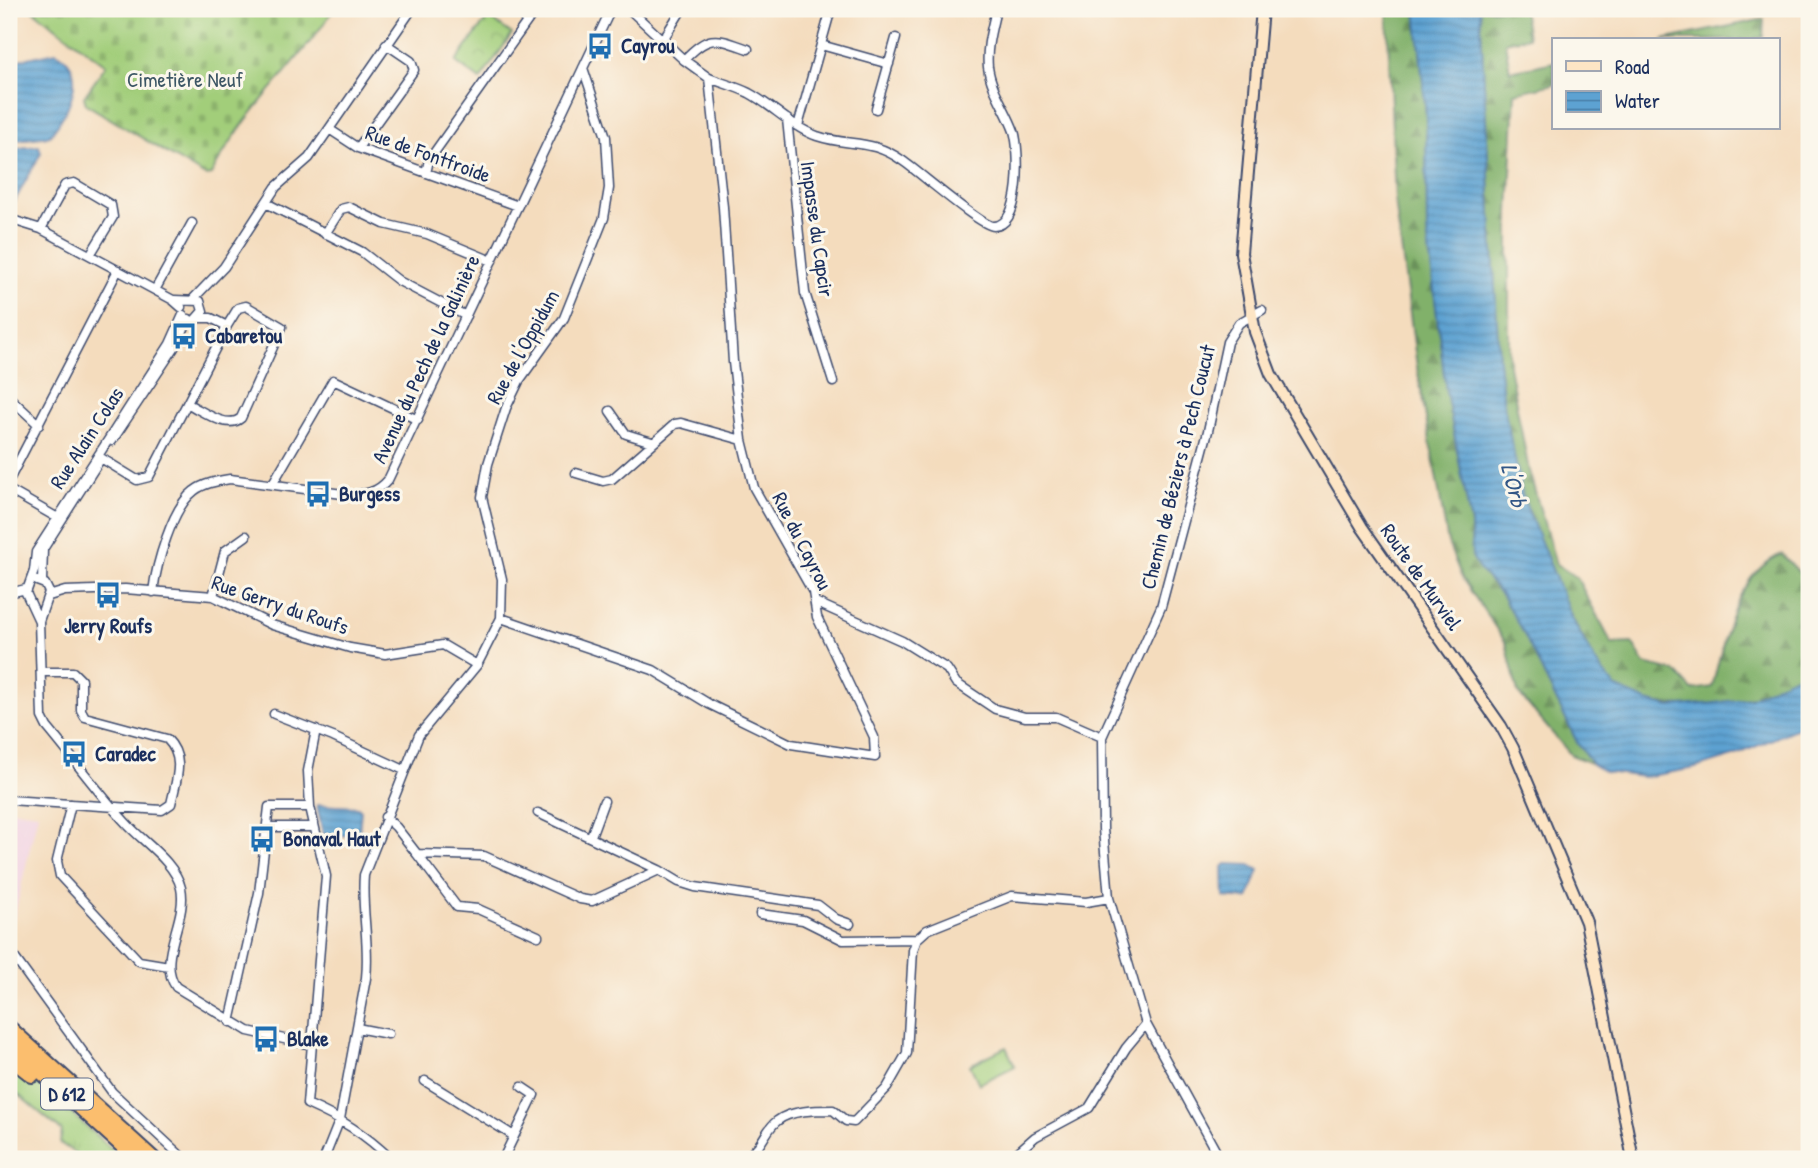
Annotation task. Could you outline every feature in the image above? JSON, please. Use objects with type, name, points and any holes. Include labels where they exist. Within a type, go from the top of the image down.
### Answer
[{"type":"highway","points":[[9,1016],[111,1121]]},
{"type":"highway","name":"D 612","points":[[9,1028],[153,1159]]},
{"type":"highway","name":"D 612","points":[[9,1042],[138,1159]]},
{"type":"highway","points":[[9,1057],[124,1147]]},
{"type":"main road","name":"Route de Murviel","points":[[1262,9],[1241,253],[1250,316],[1271,374],[1362,527],[1501,726],[1513,748],[1586,922],[1633,1159]]},
{"type":"street","points":[[192,309],[276,187],[309,158],[412,9]]},
{"type":"street","points":[[426,173],[429,160],[536,9]]},
{"type":"street","name":"Avenue du Pech de la Galinière","points":[[153,592],[160,557],[182,505],[193,491],[211,482],[230,479],[273,483],[350,495],[374,491],[388,480],[611,9]]},
{"type":"street","points":[[629,9],[664,38],[684,60],[709,78],[749,93],[818,136],[859,141],[883,148],[942,189],[986,225],[997,226],[1005,222],[1015,207],[1016,151],[1015,134],[995,91],[988,68],[988,43],[996,9]]},
{"type":"street","points":[[664,38],[682,9]]},
{"type":"street","points":[[798,126],[831,9]]},
{"type":"street","points":[[684,60],[706,40],[718,38],[748,49]]},
{"type":"street","points":[[876,109],[896,38]]},
{"type":"street","points":[[358,148],[414,70],[411,61],[386,44]]},
{"type":"street","points":[[821,46],[889,64]]},
{"type":"street","name":"Rue de l'Oppidum","points":[[501,618],[502,579],[482,497],[488,464],[506,408],[519,381],[564,318],[604,218],[610,160],[593,93],[583,68]]},
{"type":"street","name":"Rue du Cayrou","points":[[501,618],[653,670],[709,704],[790,744],[875,757],[874,737],[817,617],[813,592],[789,545],[754,488],[742,440],[709,78]]},
{"type":"street","points":[[570,94],[579,89],[593,93]]},
{"type":"street","name":"Impasse du Capcir","points":[[787,119],[805,293],[833,382]]},
{"type":"street","name":"Rue de Fontfroide","points":[[329,129],[358,148],[518,206]]},
{"type":"street","points":[[41,229],[65,185],[74,183],[111,205],[113,217],[90,255]]},
{"type":"street","points":[[266,203],[374,259],[399,281],[466,316]]},
{"type":"street","points":[[325,234],[341,209],[349,207],[384,224],[420,232],[492,261]]},
{"type":"street","points":[[9,219],[41,229],[227,326]]},
{"type":"street","points":[[155,290],[192,223]]},
{"type":"street","points":[[9,480],[118,270]]},
{"type":"street","points":[[101,458],[137,480],[149,477],[237,308],[246,306],[282,327],[241,418],[236,423],[228,423],[188,404]]},
{"type":"street","name":"Rue Alain Colas","points":[[46,588],[43,549],[174,348],[192,309]]},
{"type":"street","name":"Rue Alain Colas","points":[[169,966],[181,910],[175,872],[112,807],[47,727],[41,707],[38,621],[32,595],[36,552],[192,309]]},
{"type":"street","name":"Chemin de Béziers à Pech Coucut","points":[[1220,1159],[1146,1024],[1109,898],[1103,829],[1102,737],[1161,607],[1208,431],[1227,342],[1232,330],[1262,310]]},
{"type":"street","points":[[273,483],[333,380],[418,420]]},
{"type":"street","points":[[9,397],[39,425]]},
{"type":"street","points":[[610,411],[626,434],[652,442]]},
{"type":"street","points":[[576,473],[603,481],[611,479],[670,427],[681,423],[742,440]]},
{"type":"street","points":[[9,490],[56,517]]},
{"type":"street","points":[[213,596],[225,551],[246,536]]},
{"type":"street","points":[[10,593],[32,595],[46,588]]},
{"type":"street","name":"Rue Gerry du Roufs","points":[[32,595],[46,588],[213,596],[272,625],[350,648],[385,654],[443,645],[477,665]]},
{"type":"street","points":[[815,602],[902,642],[947,669],[956,683],[996,709],[1025,717],[1056,717],[1102,737]]},
{"type":"street","points":[[324,1159],[340,1119],[369,958],[362,897],[364,875],[384,817],[419,735],[477,665],[501,618]]},
{"type":"street","points":[[9,800],[162,810],[172,804],[180,759],[176,748],[167,739],[85,717],[81,710],[81,680],[73,672],[41,672]]},
{"type":"street","points":[[274,714],[404,770]]},
{"type":"street","points":[[316,730],[308,771],[310,807],[326,876],[307,1104],[366,1135],[391,1159]]},
{"type":"street","points":[[591,836],[604,801]]},
{"type":"street","points":[[71,804],[57,861],[60,876],[139,961],[169,966],[170,978],[176,987],[248,1031],[312,1045]]},
{"type":"street","points":[[230,1022],[259,892],[269,807],[310,807]]},
{"type":"street","points":[[538,813],[591,836],[679,882],[695,887],[818,905],[836,919],[850,924]]},
{"type":"street","points":[[384,817],[396,827],[457,907],[478,909],[538,936]]},
{"type":"street","points":[[268,827],[313,827]]},
{"type":"street","points":[[417,854],[484,856],[580,900],[592,901],[659,870]]},
{"type":"street","points":[[744,1159],[759,1149],[776,1121],[794,1114],[833,1110],[846,1121],[854,1122],[887,1088],[908,1046],[908,1007],[917,939],[927,930],[1012,896],[1086,902],[1109,898]]},
{"type":"street","points":[[760,914],[803,920],[843,940],[917,939]]},
{"type":"street","points":[[9,950],[112,1092],[184,1159]]},
{"type":"street","points":[[1010,1159],[1035,1137],[1089,1108],[1126,1048],[1146,1024]]},
{"type":"street","points":[[358,1028],[388,1034]]},
{"type":"street","points":[[425,1081],[514,1136]]},
{"type":"street","points":[[503,1159],[534,1095],[522,1087]]},
{"type":"shaded area","points":[[9,809],[38,813],[12,926],[9,926]]},
{"type":"green space","name":"Cimetière Neuf","points":[[31,9],[334,9],[238,131],[211,175],[205,176],[86,104],[84,97],[106,65]]},
{"type":"green space","points":[[1387,9],[1416,9],[1426,115],[1427,231],[1446,391],[1471,524],[1472,556],[1478,568],[1501,594],[1525,636],[1578,744],[1592,764],[1571,755],[1518,693],[1506,643],[1462,578],[1448,543],[1417,367],[1395,201]]},
{"type":"green space","points":[[1480,9],[1523,9],[1528,37],[1505,42],[1510,71],[1552,62],[1552,84],[1515,93],[1509,213],[1509,366],[1529,471],[1556,564],[1577,578],[1612,644],[1632,643],[1645,664],[1676,672],[1692,690],[1712,687],[1727,630],[1742,593],[1752,577],[1765,564],[1782,554],[1809,583],[1809,669],[1759,694],[1720,704],[1663,704],[1629,696],[1616,688],[1594,659],[1542,552],[1518,480],[1499,361]]},
{"type":"green space","points":[[488,17],[512,34],[480,80],[456,62]]},
{"type":"green space","points":[[1764,19],[1763,37],[1672,38]]},
{"type":"green space","points":[[1006,1047],[1015,1066],[979,1084],[970,1065]]},
{"type":"green space","points":[[9,1060],[123,1159],[84,1159],[60,1143],[62,1131],[9,1087]]},
{"type":"water","name":"L'Orb","points":[[1416,9],[1480,9],[1499,361],[1504,407],[1523,498],[1573,621],[1597,664],[1616,688],[1670,707],[1751,698],[1809,669],[1809,723],[1734,756],[1695,768],[1644,777],[1605,772],[1592,764],[1578,744],[1525,636],[1501,594],[1478,568],[1472,556],[1471,524],[1446,391],[1427,231],[1426,115]]},
{"type":"water","points":[[56,52],[67,60],[74,81],[73,92],[63,116],[49,136],[9,141],[9,62]]},
{"type":"water","points":[[39,146],[41,153],[13,204],[9,204],[9,149]]},
{"type":"water","points":[[317,805],[358,807],[361,810],[359,833],[353,836],[323,834]]},
{"type":"water","points":[[1226,864],[1250,865],[1259,870],[1248,899],[1224,897],[1223,867]]},
{"type":"place","name":"Cayrou","points":[[600,46]]},
{"type":"place","name":"Cabaretou","points":[[184,336]]},
{"type":"place","name":"Burgess","points":[[318,494]]},
{"type":"place","name":"Jerry Roufs","points":[[108,595]]},
{"type":"place","name":"Caradec","points":[[74,754]]},
{"type":"place","name":"Bonaval Haut","points":[[262,839]]},
{"type":"place","name":"Blake","points":[[266,1039]]}]
